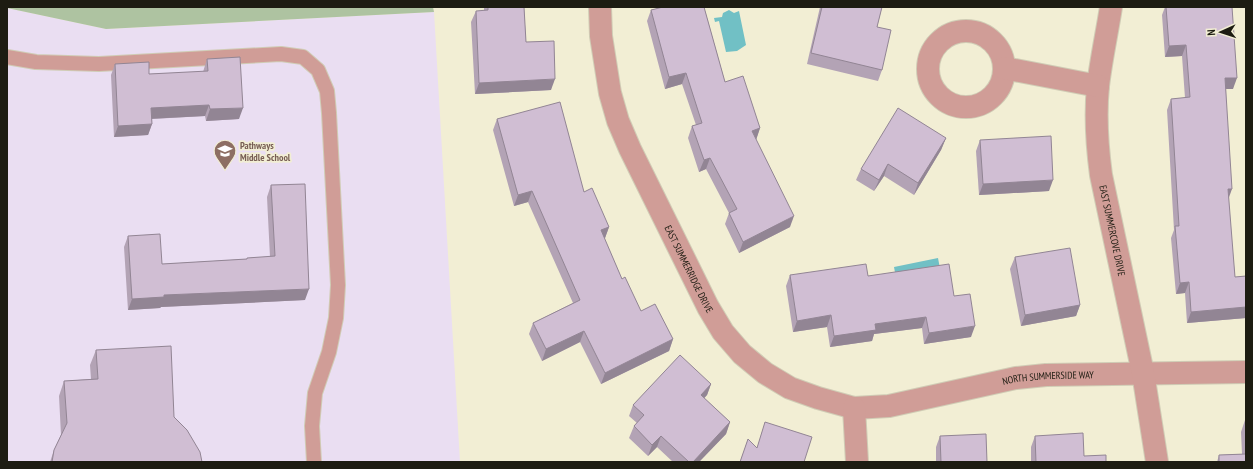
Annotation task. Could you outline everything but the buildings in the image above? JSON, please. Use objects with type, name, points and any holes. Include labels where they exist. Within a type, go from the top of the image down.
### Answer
[{"type":"street","name":"EAST SUMMERRIDGE DRIVE","points":[[600,7],[601,36],[610,93],[618,121],[630,149],[708,307],[723,332],[742,354],[765,373],[790,388],[854,408]]},
{"type":"street","name":"EAST SUMMERCOVE DRIVE","points":[[1111,7],[1098,86],[1097,146],[1101,175],[1143,373],[1157,462]]},
{"type":"street","points":[[1004,68],[1098,86]]},
{"type":"street","name":"NORTH SUMMERSIDE WAY","points":[[854,408],[889,406],[1016,378],[1046,375],[1246,372]]},
{"type":"street","points":[[854,408],[858,462]]},
{"type":"lane","points":[[7,56],[36,62],[100,64],[280,54],[303,57],[318,70],[327,91],[338,285],[336,318],[332,338],[315,394],[312,426],[314,462]]},
{"type":"shaded area","name":"Pathways Middle School","points":[[7,8],[106,29],[434,12],[460,462],[7,462]]},
{"type":"green space","points":[[7,7],[433,7],[434,12],[106,29]]},
{"type":"water","points":[[729,10],[734,13],[739,11],[746,45],[737,51],[726,52],[719,21],[715,22],[714,18],[722,17],[723,13]]},
{"type":"water","points":[[938,258],[941,274],[897,283],[894,267]]},
{"type":"place","name":"Pathways Middle School","points":[[225,170]]}]
